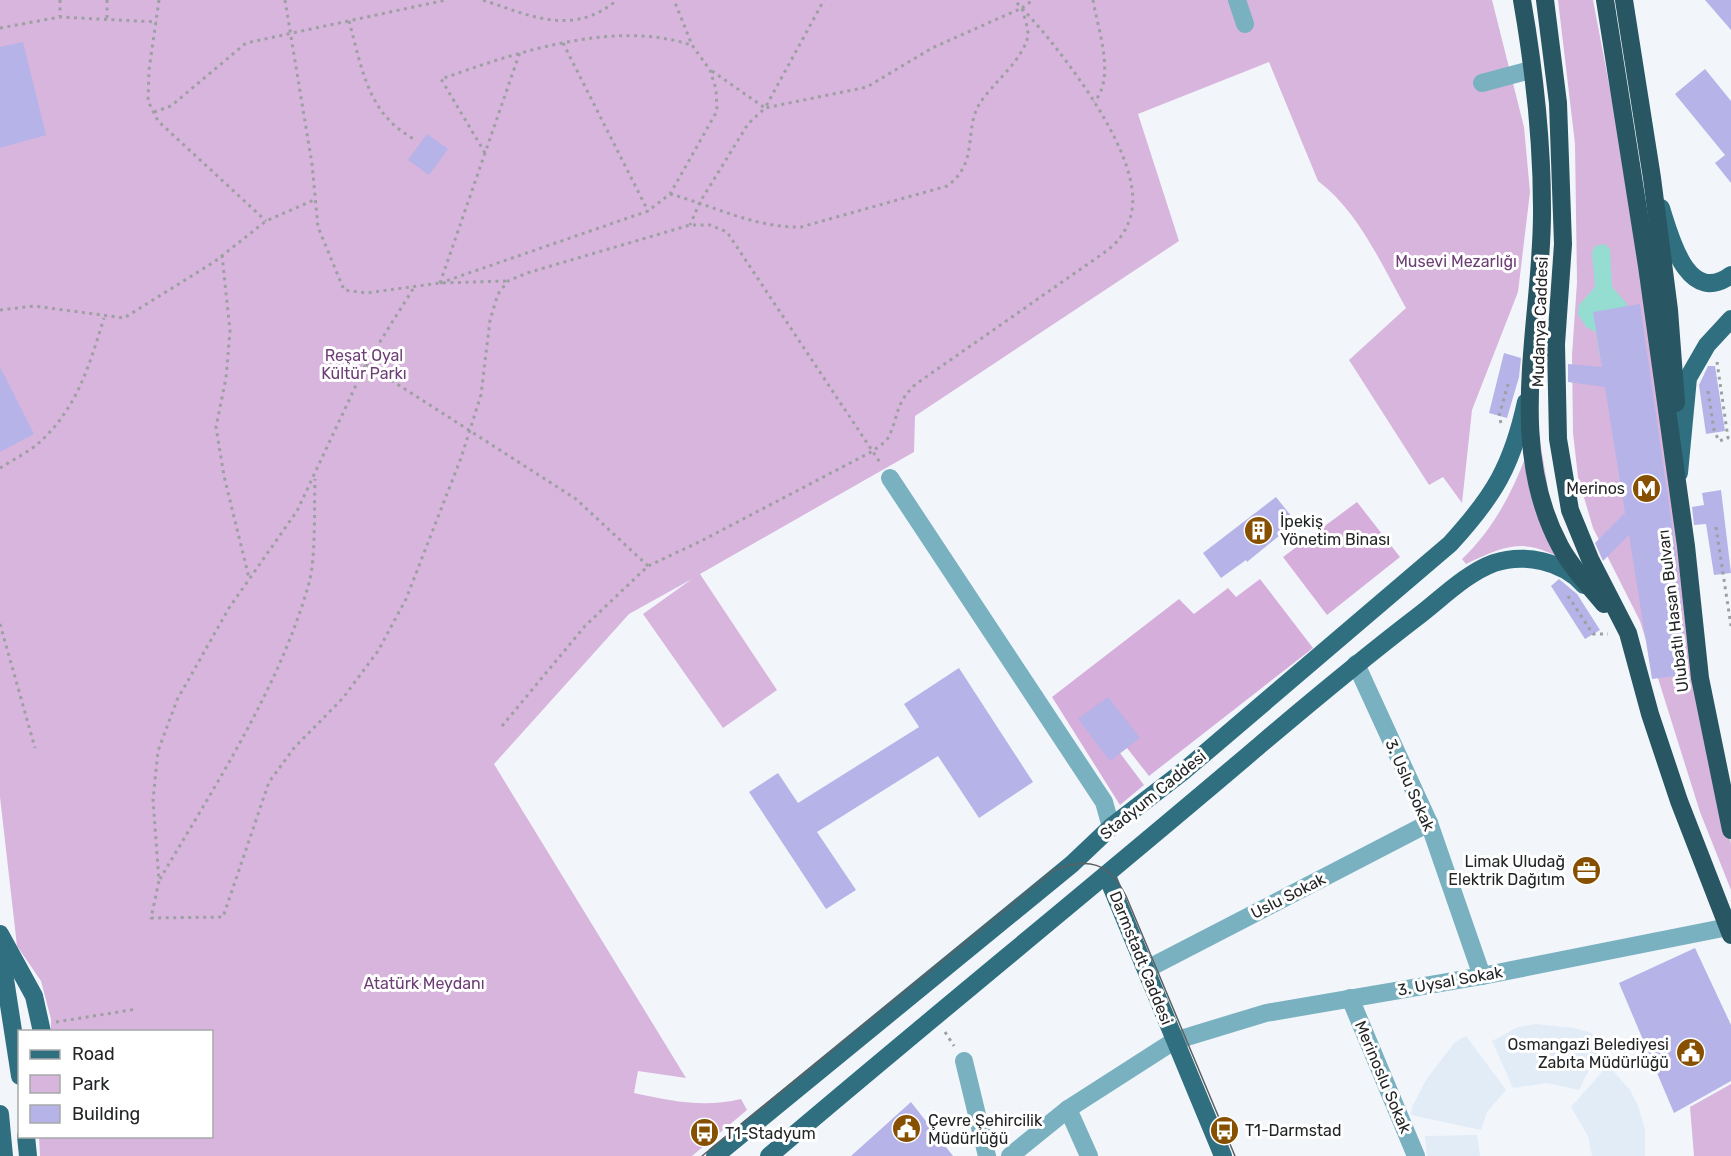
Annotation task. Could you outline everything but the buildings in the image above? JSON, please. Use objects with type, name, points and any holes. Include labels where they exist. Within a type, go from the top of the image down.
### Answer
[{"type":"highway","points":[[1511,0],[1538,124]]},
{"type":"highway","points":[[1522,0],[1538,124],[1542,209],[1538,296],[1529,388],[1530,435],[1539,489],[1560,546],[1628,633],[1650,714],[1679,801],[1729,931]]},
{"type":"highway","name":"Mudanya Caddesi","points":[[1545,0],[1558,103],[1563,244],[1556,344],[1558,439],[1570,510],[1590,559],[1628,633]]},
{"type":"highway","points":[[1605,0],[1647,266],[1677,493]]},
{"type":"highway","points":[[1624,0],[1652,178],[1675,369],[1677,493]]},
{"type":"highway","name":"Ulubatlı Hasan Bulvarı","points":[[1677,493],[1686,546],[1700,678],[1731,830]]},
{"type":"main road","points":[[1652,178],[1674,251],[1689,275],[1707,281],[1724,280],[1731,275]]},
{"type":"main road","points":[[1677,493],[1688,378],[1714,338],[1731,319]]},
{"type":"main road","name":"Stadyum Caddesi","points":[[715,1156],[1072,864],[1111,826],[1185,770],[1450,544],[1481,510],[1504,473],[1519,431],[1529,388]]},
{"type":"main road","points":[[769,1156],[934,1015],[1107,876],[1356,664],[1468,578],[1492,564],[1516,557],[1548,562],[1578,578],[1628,633]]},
{"type":"main road","name":"Darmstadt Caddesi","points":[[1107,876],[1223,1156]]},
{"type":"main road","points":[[0,934],[34,996],[42,1028]]},
{"type":"main road","points":[[0,947],[18,1063]]},
{"type":"main road","points":[[0,1114],[4,1156]]},
{"type":"main road","points":[[26,1138],[28,1156]]},
{"type":"street","points":[[1237,0],[1245,24]]},
{"type":"street","points":[[1482,83],[1527,71]]},
{"type":"street","points":[[890,478],[1104,802],[1111,826]]},
{"type":"street","name":"3. Uslu Sokak","points":[[1356,664],[1428,823],[1482,976]]},
{"type":"street","name":"Uslu Sokak","points":[[1147,969],[1428,823]]},
{"type":"street","name":"3. Uysal Sokak","points":[[1010,1156],[1068,1109],[1174,1041],[1266,1013],[1729,931]]},
{"type":"street","name":"Merinoslu Sokak","points":[[1350,998],[1416,1156]]},
{"type":"street","points":[[964,1061],[987,1156]]},
{"type":"street","points":[[1068,1109],[1089,1156]]},
{"type":"path","points":[[60,0],[60,17]]},
{"type":"path","points":[[107,0],[107,18]]},
{"type":"path","points":[[159,0],[149,70],[148,101],[158,121],[266,221]]},
{"type":"path","points":[[285,0],[312,164],[318,227],[344,290],[366,293],[413,289],[440,283],[648,211],[670,194],[717,111],[716,89],[710,70],[692,45],[674,0]]},
{"type":"path","points":[[154,112],[171,106],[246,43],[446,0]]},
{"type":"path","points":[[483,0],[541,20],[568,22],[588,18],[618,0]]},
{"type":"path","points":[[690,225],[700,202],[748,124],[765,108],[824,0]]},
{"type":"path","points":[[502,726],[585,626],[648,566],[701,542],[873,451],[890,437],[896,411],[904,395],[916,384],[1105,252],[1123,236],[1133,209],[1133,190],[1129,173],[1114,139],[1094,102],[1054,45],[1014,0]]},
{"type":"path","points":[[710,70],[765,108],[867,87],[932,48],[1022,8],[1033,0]]},
{"type":"path","points":[[1093,0],[1104,68],[1103,92],[1094,102]]},
{"type":"path","points":[[670,194],[700,202],[733,216],[781,228],[801,227],[947,186],[959,178],[966,165],[979,105],[1022,51],[1028,35],[1022,8]]},
{"type":"path","points":[[0,28],[60,17],[157,22]]},
{"type":"path","points":[[349,21],[369,88],[389,120],[415,140]]},
{"type":"path","points":[[486,153],[441,79],[520,51],[591,38],[669,38],[692,45]]},
{"type":"path","points":[[563,43],[648,211]]},
{"type":"path","points":[[440,283],[520,51]]},
{"type":"path","points":[[0,310],[34,306],[104,318],[124,318],[222,255],[266,221],[314,200]]},
{"type":"path","points":[[440,283],[508,281],[527,273],[690,225],[710,225],[727,232],[890,478]]},
{"type":"path","points":[[222,255],[230,331],[226,378],[216,427],[224,476],[249,579]]},
{"type":"path","points":[[413,289],[366,364],[297,511],[229,608],[177,700],[158,752],[153,800],[159,881],[151,918],[223,916],[269,782],[294,748],[343,698],[378,651],[406,599],[470,430],[481,395],[490,320],[498,294],[508,281]]},
{"type":"path","points":[[0,468],[41,441],[67,413],[86,376],[104,318]]},
{"type":"path","points":[[1708,391],[1714,430],[1719,441],[1728,438],[1714,338]]},
{"type":"path","points":[[366,364],[576,499],[648,566]]},
{"type":"path","points":[[1499,416],[1509,381]]},
{"type":"path","points":[[159,881],[276,672],[309,581],[315,475]]},
{"type":"path","points":[[1716,527],[1731,626]]},
{"type":"path","points":[[1568,596],[1593,634]]},
{"type":"path","points":[[0,624],[35,748]]},
{"type":"path","points":[[42,1028],[137,1009]]},
{"type":"path","points":[[944,1030],[949,1038]]},
{"type":"shaded area","points":[[1604,244],[1610,249],[1612,287],[1627,304],[1615,357],[1600,358],[1596,332],[1586,327],[1578,314],[1579,305],[1595,287],[1592,253],[1595,246]]},
{"type":"shaded area","points":[[1357,502],[1400,557],[1327,615],[1283,557]]},
{"type":"shaded area","points":[[1260,579],[1313,648],[1149,776],[1127,748],[1120,753],[1144,785],[1120,805],[1052,697],[1179,599],[1194,614],[1228,588],[1236,597]]},
{"type":"shaded area","points":[[1536,1024],[1575,1028],[1591,1033],[1602,1043],[1579,1090],[1547,1083],[1513,1088],[1492,1041],[1518,1027]]},
{"type":"shaded area","points":[[1466,1036],[1506,1090],[1487,1112],[1481,1130],[1411,1115],[1412,1107],[1426,1080],[1455,1042]]},
{"type":"shaded area","points":[[1608,1065],[1630,1090],[1638,1106],[1645,1129],[1645,1156],[1592,1156],[1588,1136],[1571,1107]]},
{"type":"shaded area","points":[[1477,1135],[1480,1156],[1427,1156],[1425,1136]]},
{"type":"green space","name":"Reşat Oyal Kültür Parkı","points":[[0,0],[1492,0],[1524,127],[1530,192],[1518,292],[1472,410],[1462,503],[1443,477],[1429,485],[1349,360],[1406,308],[1357,223],[1333,194],[1318,181],[1269,62],[1138,114],[1179,241],[915,416],[914,452],[700,574],[777,690],[723,728],[643,614],[692,579],[629,614],[494,764],[686,1078],[638,1071],[634,1093],[674,1101],[700,1103],[741,1099],[747,1110],[692,1156],[40,1156],[39,1138],[213,1138],[213,1030],[51,1030],[51,1019],[41,981],[17,946],[0,797]]},
{"type":"green space","points":[[1558,0],[1593,0],[1616,121],[1731,844],[1731,890],[1700,812],[1640,621],[1593,528],[1578,477],[1573,433],[1572,355],[1577,282],[1575,144]]},
{"type":"green space","points":[[1537,424],[1551,506],[1574,565],[1544,551],[1521,546],[1509,547],[1466,564],[1462,559],[1476,545],[1499,513],[1517,479]]},
{"type":"green space","points":[[1731,1084],[1731,1156],[1694,1156],[1690,1107]]},
{"type":"tram line","points":[[702,1156],[1054,870],[1077,864],[1096,865],[1105,869],[1126,896],[1235,1156]]},
{"type":"place","name":"Merinos","points":[[1646,488]]},
{"type":"place","name":"İpekiş Yönetim Binası","points":[[1259,530]]},
{"type":"place","name":"Limak Uludağ Elektrik Dağıtım","points":[[1586,870]]},
{"type":"place","name":"Osmangazi Belediyesi Zabıta Müdürlüğü","points":[[1690,1053]]},
{"type":"place","name":"Çevre Şehircilik Müdürlüğü","points":[[907,1129]]},
{"type":"place","name":"T1-Darmstad","points":[[1224,1130]]},
{"type":"place","name":"T1-Stadyum","points":[[704,1133]]},
{"type":"park label","name":"Musevi Mezarlığı","points":[[1456,261]]},
{"type":"park label","name":"Atatürk Meydanı","points":[[424,983]]}]
